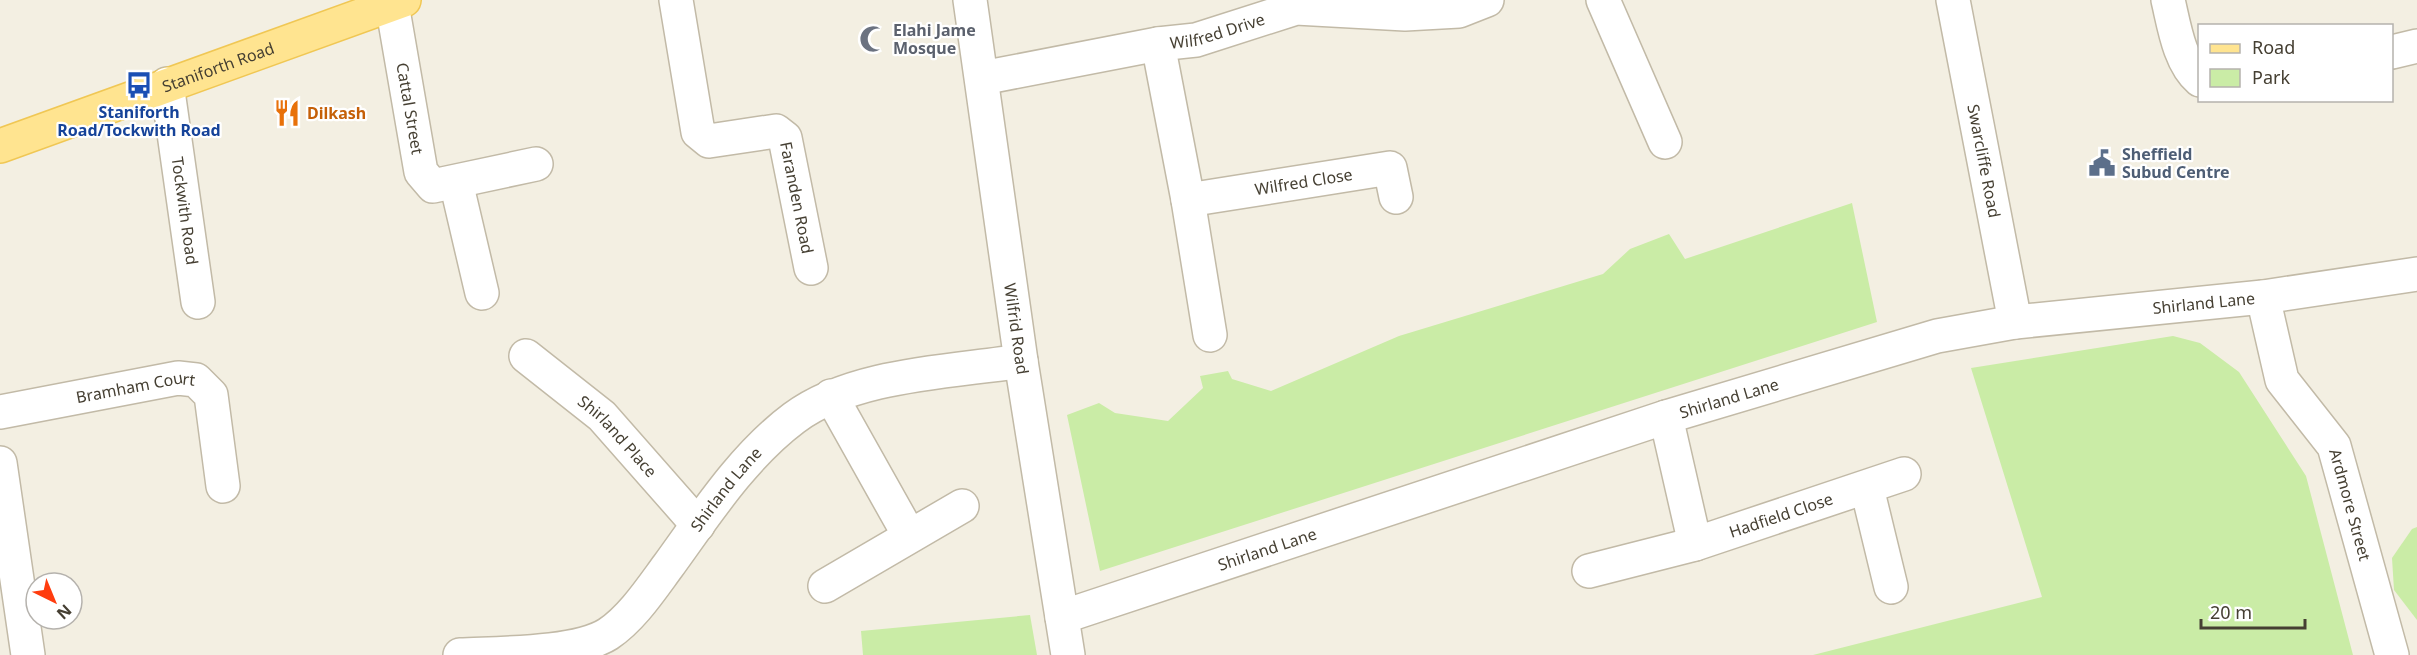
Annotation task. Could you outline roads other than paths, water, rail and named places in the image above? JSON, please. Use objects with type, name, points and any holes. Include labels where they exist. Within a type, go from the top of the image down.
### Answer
[{"type":"main road","name":"Staniforth Road","points":[[0,146],[398,2]]},
{"type":"street","name":"Faranden Road","points":[[676,0],[698,132],[709,141],[776,131],[785,138],[811,268]]},
{"type":"street","name":"Wilfrid Road","points":[[970,0],[1021,362],[1068,655]]},
{"type":"street","name":"Wilfred Drive","points":[[982,78],[1158,44],[1196,40],[1296,8],[1405,14],[1459,11],[1487,0]]},
{"type":"street","points":[[1603,0],[1665,142]]},
{"type":"street","name":"Swarcliffe Road","points":[[1953,0],[2015,322]]},
{"type":"street","points":[[2168,0],[2177,40],[2198,79]]},
{"type":"street","name":"Cattal Street","points":[[398,2],[421,172],[433,186],[536,164]]},
{"type":"street","points":[[1158,44],[1188,200],[1210,335]]},
{"type":"street","points":[[2393,52],[2417,46]]},
{"type":"street","name":"Tockwith Road","points":[[167,84],[198,302]]},
{"type":"street","name":"Wilfred Close","points":[[1188,200],[1390,168],[1396,197]]},
{"type":"street","points":[[456,182],[482,293]]},
{"type":"street","name":"Shirland Lane","points":[[1062,617],[1666,417],[1937,336],[2015,322],[2263,297],[2417,274]]},
{"type":"street","name":"Ardmore Street","points":[[2263,297],[2282,380],[2334,446],[2392,655]]},
{"type":"street","name":"Shirland Place","points":[[526,356],[602,416],[698,525]]},
{"type":"street","name":"Shirland Lane","points":[[460,655],[562,649],[607,634],[644,599],[748,462],[794,418],[831,396],[862,385],[1021,362]]},
{"type":"street","name":"Bramham Court","points":[[0,412],[178,378],[196,380],[211,395],[223,486]]},
{"type":"street","points":[[831,396],[909,535]]},
{"type":"street","points":[[1666,417],[1695,544]]},
{"type":"street","points":[[0,463],[28,655]]},
{"type":"street","name":"Hadfield Close","points":[[1588,571],[1695,544],[1904,474]]},
{"type":"street","points":[[1867,488],[1891,587]]},
{"type":"street","points":[[825,586],[962,506]]},
{"type":"street","points":[[2410,655],[2417,653]]},
{"type":"place","name":"Elahi Jame Mosque","points":[[873,39]]},
{"type":"place","name":"Staniforth Road/Tockwith Road","points":[[139,85]]},
{"type":"place","name":"Dilkash","points":[[287,113]]},
{"type":"place","name":"Sheffield Subud Centre","points":[[2102,163]]}]
